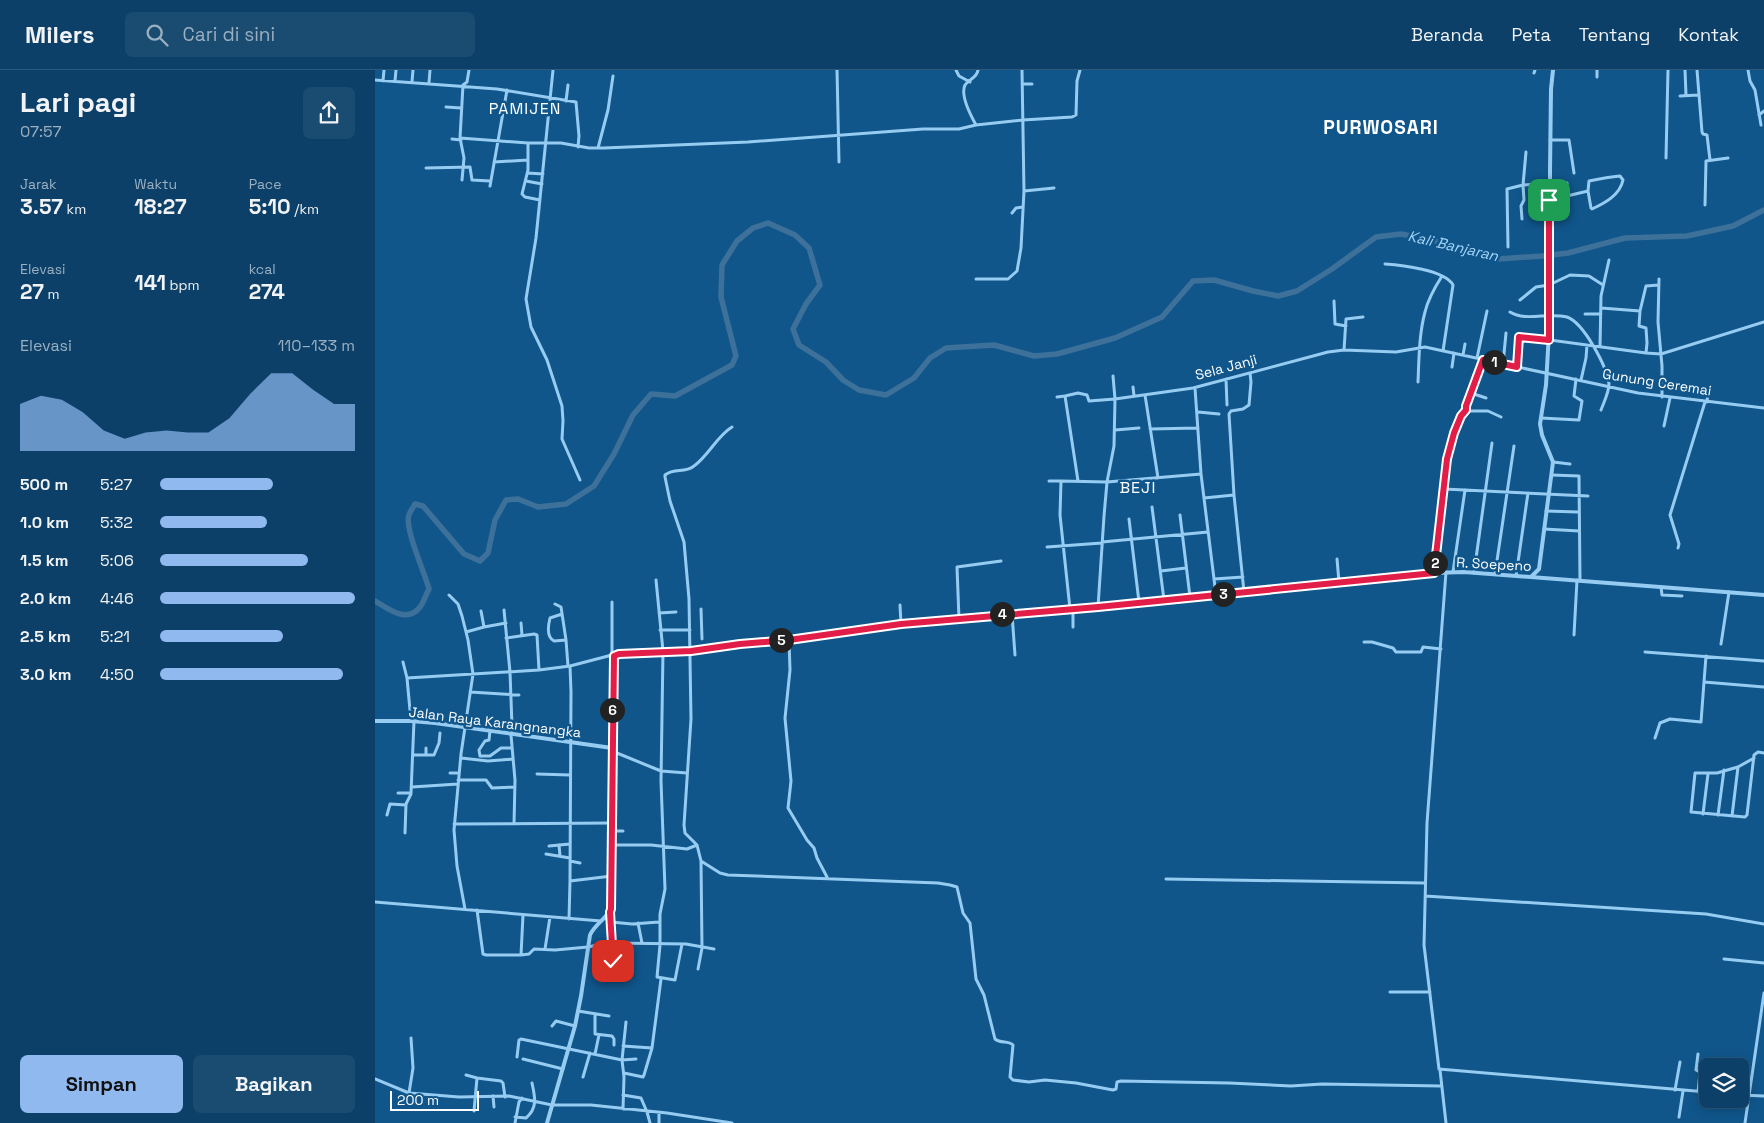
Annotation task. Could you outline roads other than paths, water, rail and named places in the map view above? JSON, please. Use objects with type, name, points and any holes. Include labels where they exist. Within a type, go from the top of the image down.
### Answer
[{"type":"street","points":[[383,81],[384,70]]},
{"type":"street","points":[[395,81],[396,70]]},
{"type":"street","points":[[412,82],[413,70]]},
{"type":"street","points":[[429,83],[430,70]]},
{"type":"street","points":[[462,180],[461,108],[463,85],[467,82],[469,70]]},
{"type":"street","points":[[553,70],[547,143],[527,306],[531,327],[547,360],[562,406],[562,440],[580,480]]},
{"type":"street","points":[[837,70],[839,162]]},
{"type":"street","points":[[956,70],[959,76],[969,82]]},
{"type":"street","points":[[976,125],[969,113],[964,93],[965,85],[977,75],[979,70]]},
{"type":"street","points":[[976,279],[1008,279],[1017,271],[1021,248],[1024,191],[1021,70]]},
{"type":"street","points":[[452,139],[528,143],[562,142],[598,148],[755,141],[923,129],[959,129],[976,125],[1075,116],[1077,81],[1080,70]]},
{"type":"street","points":[[1531,577],[1539,569],[1553,462],[1542,435],[1541,418],[1549,340],[1549,200],[1553,70]]},
{"type":"street","points":[[1597,70],[1597,77]]},
{"type":"street","points":[[1666,158],[1668,70]]},
{"type":"street","points":[[1685,70],[1686,95]]},
{"type":"street","points":[[1697,70],[1702,132],[1707,136],[1710,160]]},
{"type":"street","points":[[1748,70],[1755,90],[1761,125]]},
{"type":"street","points":[[598,148],[608,110],[613,76]]},
{"type":"street","points":[[375,80],[463,85],[507,90],[576,103],[578,146]]},
{"type":"street","points":[[1022,84],[1033,84]]},
{"type":"street","points":[[566,101],[568,85]]},
{"type":"street","points":[[490,186],[507,90]]},
{"type":"street","points":[[1680,96],[1698,95]]},
{"type":"street","points":[[447,107],[461,108]]},
{"type":"street","points":[[1759,115],[1764,111]]},
{"type":"street","points":[[1550,140],[1569,140],[1574,173]]},
{"type":"street","points":[[528,143],[528,173],[522,193],[523,195],[540,200]]},
{"type":"street","points":[[1522,219],[1521,205],[1524,200],[1523,185],[1526,152]]},
{"type":"street","points":[[1705,205],[1706,161],[1728,158]]},
{"type":"street","points":[[494,162],[529,160]]},
{"type":"street","points":[[426,168],[470,168],[472,180],[490,181]]},
{"type":"street","points":[[528,173],[543,174]]},
{"type":"street","points":[[1617,176],[1620,176],[1623,180],[1623,184],[1610,200],[1592,209],[1588,191],[1589,181],[1617,176]]},
{"type":"street","points":[[526,181],[541,184]]},
{"type":"street","points":[[1508,246],[1507,189],[1523,185],[1550,186],[1567,183]]},
{"type":"street","points":[[1024,191],[1054,188]]},
{"type":"street","points":[[1549,200],[1588,191]]},
{"type":"street","points":[[1012,213],[1016,208],[1023,208]]},
{"type":"street","points":[[1600,347],[1603,285],[1609,260]]},
{"type":"street","points":[[1385,264],[1419,269],[1442,276],[1453,283],[1443,351]]},
{"type":"street","points":[[1520,300],[1536,287],[1549,285],[1566,276],[1581,274],[1589,276],[1603,285]]},
{"type":"street","points":[[1418,382],[1424,313],[1429,299],[1442,276]]},
{"type":"street","points":[[1659,278],[1658,322],[1662,397]]},
{"type":"street","points":[[1646,353],[1646,328],[1639,326],[1641,311],[1646,286],[1659,285]]},
{"type":"street","points":[[1334,301],[1335,324],[1347,326]]},
{"type":"street","points":[[1601,308],[1641,311]]},
{"type":"street","points":[[1477,358],[1487,312]]},
{"type":"street","points":[[1510,312],[1520,317],[1549,314],[1572,320],[1605,366],[1609,386],[1601,410]]},
{"type":"street","points":[[1585,314],[1601,314]]},
{"type":"street","points":[[1344,350],[1346,319],[1363,317]]},
{"type":"street","points":[[1517,367],[1519,337],[1661,354],[1764,322]]},
{"type":"street","points":[[1503,364],[1506,333]]},
{"type":"street","points":[[1463,355],[1465,344]]},
{"type":"street","points":[[1581,380],[1591,346]]},
{"type":"street","name":"Sela Janji","points":[[1065,396],[1081,393],[1086,395],[1089,401],[1195,388],[1316,354],[1344,350],[1390,353],[1420,348],[1454,353],[1547,373]]},
{"type":"street","points":[[1452,367],[1454,353]]},
{"type":"street","points":[[1434,573],[1447,459],[1454,433],[1461,416],[1466,410],[1483,360]]},
{"type":"street","points":[[1244,592],[1234,495],[1229,414],[1249,405],[1250,373]]},
{"type":"street","name":"Gunung Ceremai","points":[[1547,373],[1662,397],[1764,408]]},
{"type":"street","points":[[1098,607],[1107,482],[1114,446],[1115,399],[1113,376]]},
{"type":"street","points":[[1226,379],[1227,404]]},
{"type":"street","points":[[1541,418],[1579,420],[1582,401],[1574,396],[1577,379]]},
{"type":"street","points":[[1133,387],[1134,396]]},
{"type":"street","points":[[1195,388],[1201,474],[1216,594]]},
{"type":"street","points":[[1471,393],[1486,398]]},
{"type":"street","points":[[1678,548],[1670,515],[1708,393]]},
{"type":"street","points":[[1145,395],[1158,478]]},
{"type":"street","points":[[1057,397],[1065,396],[1078,481]]},
{"type":"street","points":[[1664,426],[1670,398]]},
{"type":"street","points":[[1466,410],[1488,411],[1501,417]]},
{"type":"street","points":[[1197,412],[1219,414]]},
{"type":"street","points":[[698,969],[702,948],[701,860],[697,845],[685,833],[684,829],[691,719],[690,630],[684,542],[670,501],[665,475],[670,471],[685,471],[691,468],[706,456],[727,430],[732,427]]},
{"type":"street","points":[[1115,430],[1139,428]]},
{"type":"street","points":[[1150,429],[1198,428]]},
{"type":"street","points":[[1474,573],[1492,443]]},
{"type":"street","points":[[1495,574],[1513,446]]},
{"type":"street","points":[[1553,462],[1570,464]]},
{"type":"street","points":[[1049,481],[1107,482],[1201,474]]},
{"type":"street","points":[[1552,475],[1579,476],[1579,580],[1574,635]]},
{"type":"street","points":[[1061,481],[1060,515],[1073,627]]},
{"type":"street","points":[[1444,489],[1588,496]]},
{"type":"street","points":[[1453,572],[1465,490]]},
{"type":"street","points":[[1516,576],[1528,493]]},
{"type":"street","points":[[1204,498],[1234,495]]},
{"type":"street","points":[[1153,507],[1164,600]]},
{"type":"street","points":[[1547,511],[1578,512]]},
{"type":"street","points":[[1180,515],[1190,597]]},
{"type":"street","points":[[1129,519],[1139,602]]},
{"type":"street","points":[[1544,529],[1579,531]]},
{"type":"street","points":[[1047,548],[1208,532]]},
{"type":"street","points":[[1337,559],[1339,582]]},
{"type":"street","points":[[959,619],[957,567],[1001,562]]},
{"type":"street","points":[[1161,571],[1186,568]]},
{"type":"street","points":[[1539,569],[1546,578]]},
{"type":"street","points":[[1445,1123],[1424,945],[1429,790],[1446,572]]},
{"type":"street","name":"R. Soepeno","points":[[613,656],[663,651],[691,651],[702,648],[789,640],[901,624],[1098,607],[1446,572],[1764,594]]},
{"type":"street","points":[[1214,579],[1243,577]]},
{"type":"street","points":[[656,580],[663,651],[661,771],[665,889],[659,922],[660,945],[656,976],[661,979],[674,981],[682,944]]},
{"type":"street","points":[[1661,587],[1662,595],[1681,596]]},
{"type":"street","points":[[1721,644],[1729,592]]},
{"type":"street","points":[[449,595],[458,604],[466,632],[473,674],[458,780],[454,824],[457,866],[465,909]]},
{"type":"street","points":[[612,602],[612,876],[610,912],[613,968]]},
{"type":"street","points":[[555,604],[561,607],[569,666],[571,743],[569,919]]},
{"type":"street","points":[[900,605],[901,624]]},
{"type":"street","points":[[701,609],[702,639]]},
{"type":"street","points":[[504,610],[510,672],[511,735],[515,787],[514,824]]},
{"type":"street","points":[[481,611],[484,627]]},
{"type":"street","points":[[659,613],[676,612]]},
{"type":"street","points":[[1012,613],[1015,656]]},
{"type":"street","points":[[562,614],[550,618],[549,636],[554,641],[566,640]]},
{"type":"street","points":[[466,632],[506,623]]},
{"type":"street","points":[[521,623],[523,635]]},
{"type":"street","points":[[661,630],[690,630]]},
{"type":"street","points":[[506,638],[537,635],[539,670]]},
{"type":"street","points":[[789,640],[790,670],[785,718],[791,780],[788,808],[814,848],[817,858],[828,878]]},
{"type":"street","points":[[1364,642],[1372,642],[1393,648],[1395,652],[1421,652],[1423,647],[1441,649]]},
{"type":"street","points":[[1645,652],[1764,662]]},
{"type":"street","points":[[407,678],[539,670],[569,666],[613,656]]},
{"type":"street","points":[[1655,738],[1660,724],[1670,719],[1701,722],[1707,656]]},
{"type":"street","points":[[403,662],[413,721],[412,787],[406,805],[405,832]]},
{"type":"street","points":[[1704,682],[1764,686]]},
{"type":"street","points":[[470,692],[519,695]]},
{"type":"street","name":"Jalan Raya Karangnangka","points":[[375,721],[413,721],[466,727],[612,749]]},
{"type":"street","points":[[491,731],[489,740],[485,741],[479,750],[480,756],[489,756],[501,748],[512,748]]},
{"type":"street","points":[[413,755],[434,755],[440,733]]},
{"type":"street","points":[[426,748],[426,755]]},
{"type":"street","points":[[612,749],[661,771],[687,773]]},
{"type":"street","points":[[1754,758],[1738,766],[1708,774],[1696,772],[1694,775],[1690,810],[1694,813],[1703,814],[1743,817],[1747,815],[1754,758],[1756,753],[1764,753]]},
{"type":"street","points":[[461,758],[513,760]]},
{"type":"street","points":[[1732,816],[1738,766]]},
{"type":"street","points":[[1718,815],[1724,770]]},
{"type":"street","points":[[449,772],[459,773]]},
{"type":"street","points":[[537,774],[570,775]]},
{"type":"street","points":[[1703,814],[1708,774]]},
{"type":"street","points":[[458,780],[486,780],[492,788],[515,787]]},
{"type":"street","points":[[412,787],[458,784]]},
{"type":"street","points":[[398,793],[411,793]]},
{"type":"street","points":[[387,815],[390,804],[406,805]]},
{"type":"street","points":[[454,824],[611,823]]},
{"type":"street","points":[[611,831],[623,831]]},
{"type":"street","points":[[549,846],[570,844]]},
{"type":"street","points":[[559,845],[560,856]]},
{"type":"street","points":[[611,845],[663,846],[687,849],[697,845]]},
{"type":"street","points":[[546,854],[560,856],[580,863]]},
{"type":"street","points":[[701,860],[720,873],[728,875],[938,883],[957,887],[963,913],[970,923],[976,979],[984,995],[995,1039],[998,1042],[1013,1044],[1010,1077],[1013,1080],[1029,1082],[1045,1080],[1076,1083],[1113,1090],[1116,1089],[1117,1082],[1121,1081],[1291,1086],[1322,1084],[1441,1086]]},
{"type":"street","points":[[570,881],[612,876]]},
{"type":"street","points":[[1166,879],[1425,882]]},
{"type":"street","points":[[1425,896],[1695,913],[1764,924]]},
{"type":"street","points":[[375,902],[592,922],[601,921]]},
{"type":"street","points":[[477,910],[483,954],[529,954],[534,949],[588,947],[613,942],[660,945],[682,944],[714,950]]},
{"type":"street","points":[[592,931],[610,912]]},
{"type":"street","points":[[521,954],[523,915]]},
{"type":"street","points":[[545,949],[550,917]]},
{"type":"street","points":[[547,1123],[575,1026],[592,922]]},
{"type":"street","points":[[611,922],[659,922]]},
{"type":"street","points":[[638,923],[642,943]]},
{"type":"street","points":[[1725,959],[1764,963]]},
{"type":"street","points":[[624,1073],[644,1076],[652,1048],[661,979]]},
{"type":"street","points":[[1390,992],[1430,992]]},
{"type":"street","points":[[1745,1123],[1764,993]]},
{"type":"street","points":[[578,1011],[609,1016]]},
{"type":"street","points":[[595,1014],[595,1033],[612,1036],[614,1045]]},
{"type":"street","points":[[552,1026],[556,1021],[575,1026]]},
{"type":"street","points":[[623,1108],[624,1073],[622,1060],[626,1022]]},
{"type":"street","points":[[595,1054],[599,1034]]},
{"type":"street","points":[[409,1092],[413,1068],[411,1038]]},
{"type":"street","points":[[517,1057],[520,1039],[622,1060],[636,1059]]},
{"type":"street","points":[[623,1046],[652,1048]]},
{"type":"street","points":[[583,1077],[590,1053]]},
{"type":"street","points":[[1440,1070],[1698,1092],[1700,1072],[1696,1070],[1698,1054]]},
{"type":"street","points":[[523,1058],[563,1069]]},
{"type":"street","points":[[1675,1090],[1680,1062]]},
{"type":"street","points":[[466,1075],[501,1081],[505,1096]]},
{"type":"street","points":[[474,1111],[477,1078]]},
{"type":"street","points":[[375,1080],[409,1092],[459,1097],[505,1096],[552,1104],[623,1108],[732,1123]]},
{"type":"street","points":[[515,1118],[528,1117],[533,1112],[536,1101],[532,1083]]},
{"type":"street","points":[[1679,1117],[1683,1091]]},
{"type":"street","points":[[623,1095],[639,1096],[643,1100],[650,1123]]},
{"type":"street","points":[[493,1096],[494,1107]]},
{"type":"street","points":[[1750,1096],[1764,1096]]},
{"type":"street","points":[[515,1123],[522,1098]]},
{"type":"street","points":[[659,1113],[659,1123]]},
{"type":"waterway","name":"Kali Banjaran","points":[[375,601],[392,611],[404,615],[409,614],[415,612],[420,607],[429,589],[409,530],[409,515],[415,504],[423,506],[464,554],[480,561],[488,553],[495,520],[506,500],[518,499],[538,507],[566,504],[594,486],[614,454],[633,415],[651,394],[675,396],[732,365],[736,356],[721,297],[722,265],[737,241],[753,228],[768,223],[795,235],[809,248],[820,285],[806,304],[793,329],[799,345],[826,362],[843,380],[859,390],[886,395],[914,378],[930,358],[946,348],[994,345],[1034,356],[1057,354],[1115,338],[1162,317],[1193,281],[1214,280],[1278,296],[1297,291],[1332,269],[1376,237],[1401,234],[1428,239],[1498,259],[1542,256],[1568,253],[1625,238],[1687,236],[1733,226],[1764,210]]},
{"type":"district","name":"PAMIJEN","points":[[525,108]]},
{"type":"district","name":"PURWOSARI","points":[[1381,127]]},
{"type":"district","name":"BEJI","points":[[1138,487]]}]
